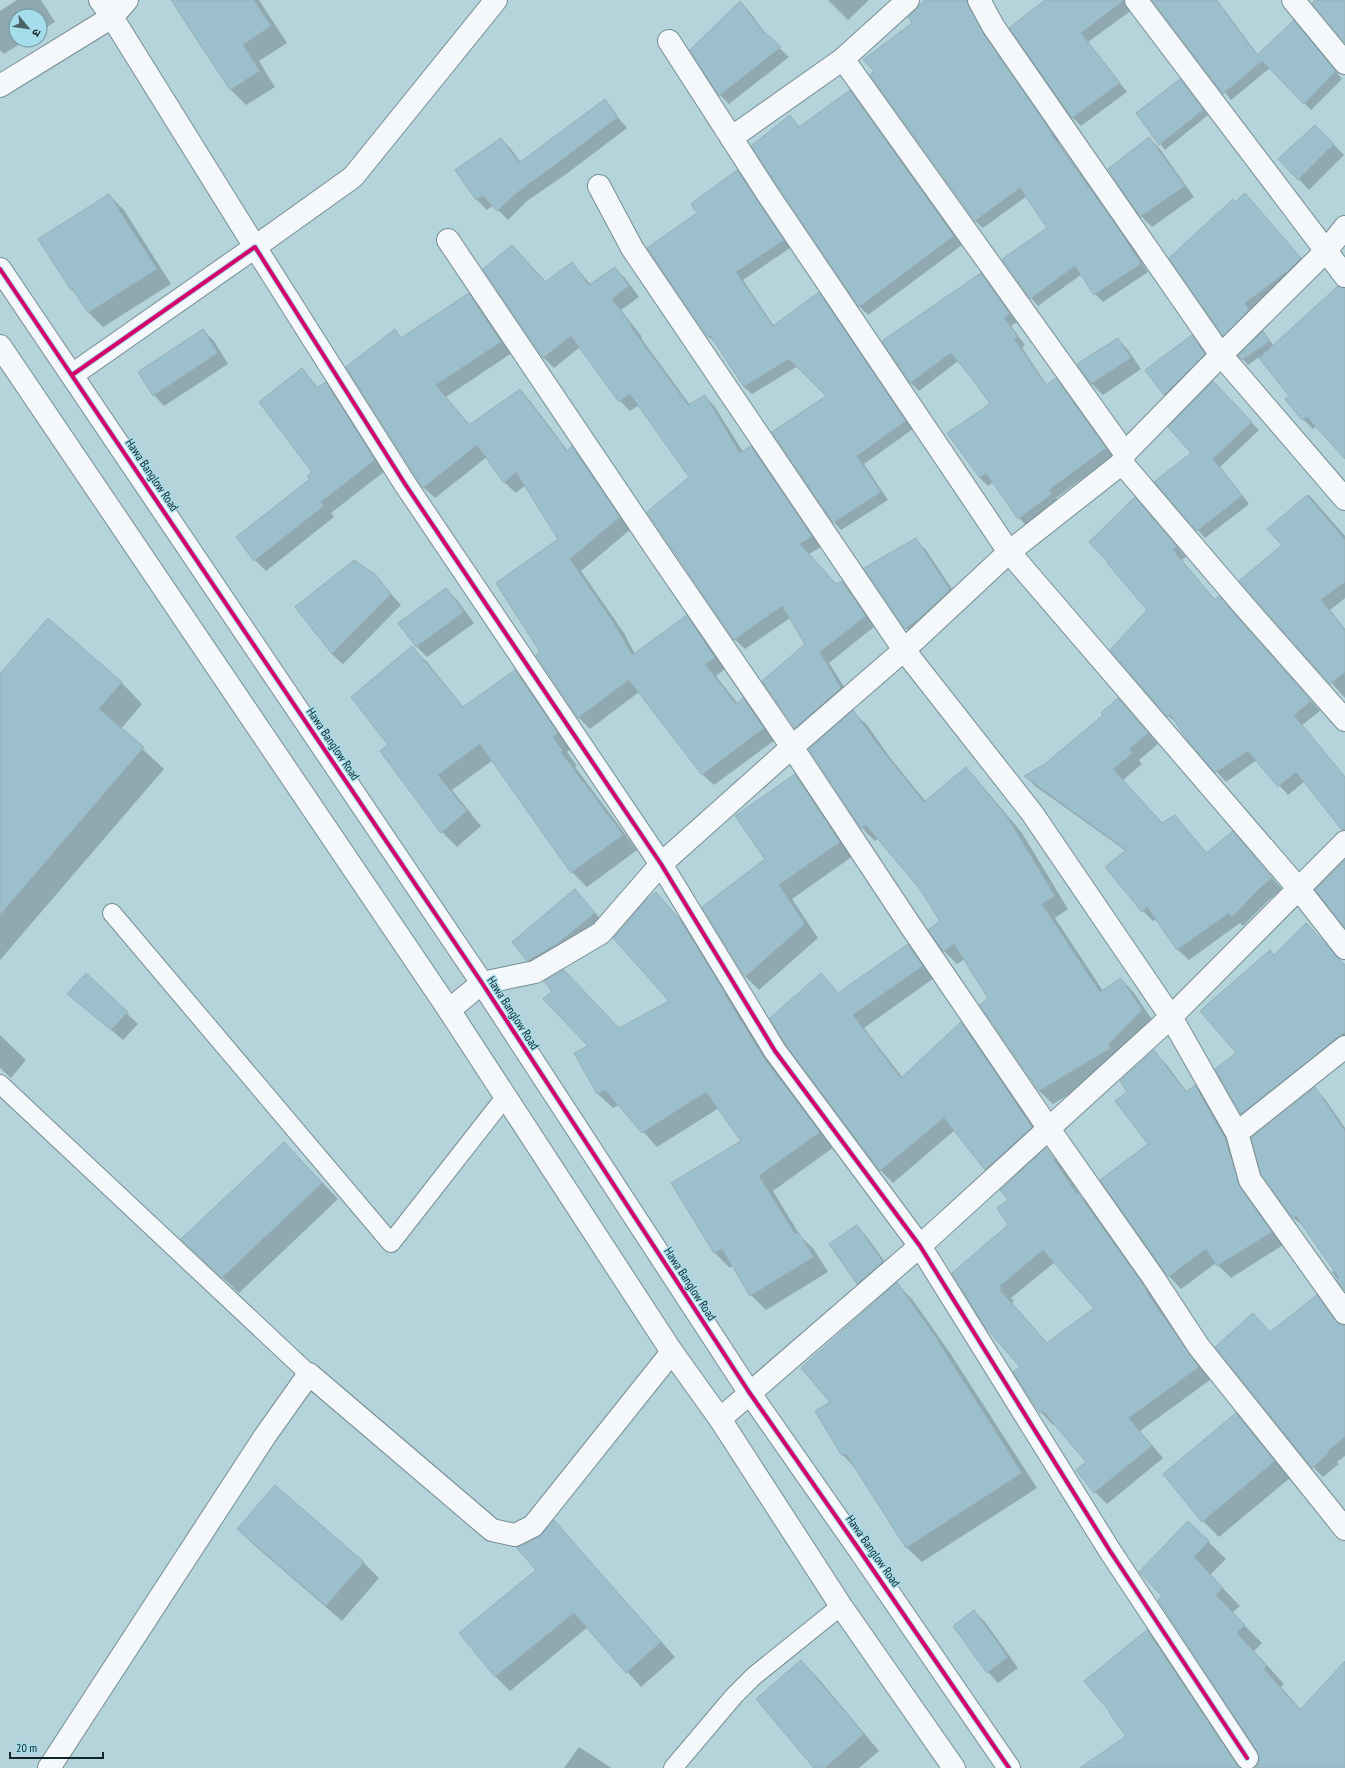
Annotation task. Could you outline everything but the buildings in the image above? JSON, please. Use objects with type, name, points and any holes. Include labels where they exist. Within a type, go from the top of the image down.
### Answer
[{"type":"street","points":[[0,86],[106,9],[127,0]]},
{"type":"street","points":[[72,375],[353,177],[496,0]]},
{"type":"street","points":[[731,138],[842,59],[908,0]]},
{"type":"street","points":[[978,0],[993,26],[1221,355],[1345,499]]},
{"type":"street","points":[[1136,0],[1345,276]]},
{"type":"street","points":[[1293,0],[1345,63]]},
{"type":"street","points":[[106,9],[404,484],[661,864],[775,1051],[920,1246],[1106,1544],[1247,1758]]},
{"type":"street","points":[[669,41],[731,138],[1009,552],[1298,888],[1345,948]]},
{"type":"street","points":[[842,59],[1123,458],[1245,607],[1345,720]]},
{"type":"street","points":[[599,186],[632,248],[904,650],[1032,813],[1172,1017],[1237,1133],[1250,1180],[1345,1313]]},
{"type":"street","points":[[449,1010],[482,983],[535,972],[600,933],[661,864],[792,747],[904,650],[1009,552],[1123,458],[1221,355],[1326,251],[1345,227]]},
{"type":"street","points":[[448,240],[658,553],[792,747],[1049,1129],[1153,1277],[1199,1347],[1345,1530]]},
{"type":"street","name":"Hawa Banglow Road","points":[[0,269],[482,983],[749,1392],[1009,1768]]},
{"type":"street","points":[[0,346],[449,1010],[672,1352],[720,1419],[841,1606],[954,1768]]},
{"type":"street","points":[[720,1419],[749,1392],[920,1246],[1172,1017],[1345,842]]},
{"type":"street","points":[[1237,1133],[1345,1047]]},
{"type":"street","points":[[49,1768],[265,1436],[309,1374],[492,1530],[515,1535],[533,1526],[672,1352]]},
{"type":"lane","points":[[112,913],[391,1243],[506,1096]]},
{"type":"lane","points":[[0,1084],[309,1374]]},
{"type":"lane","points":[[673,1768],[734,1696],[754,1676],[841,1606]]},
{"type":"cycle path","points":[[72,375],[255,247],[405,484],[661,864],[775,1051],[920,1246],[1110,1551],[1247,1758]]},
{"type":"cycle path","points":[[0,269],[482,983],[749,1392],[1009,1768]]}]
